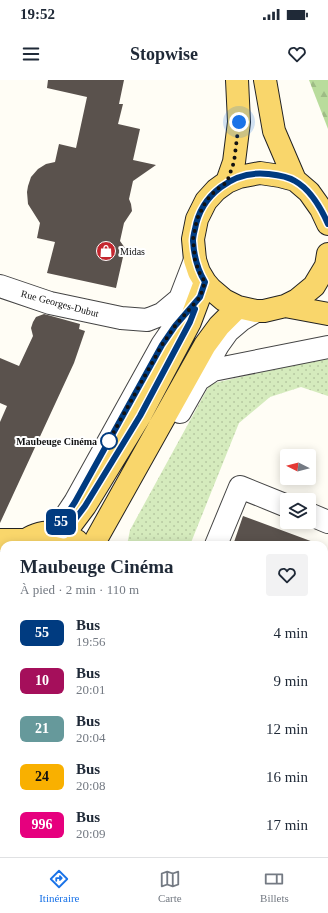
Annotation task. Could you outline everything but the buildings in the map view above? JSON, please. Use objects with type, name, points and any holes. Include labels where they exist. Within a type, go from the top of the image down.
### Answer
[{"type":"main road","points":[[227,182],[234,162],[239,122],[237,80]]},
{"type":"main road","points":[[265,80],[274,131],[295,180]]},
{"type":"main road","points":[[59,533],[85,506],[140,416],[190,322],[202,289],[195,260],[193,239],[197,219],[206,201],[216,190],[227,182],[240,177],[260,173],[280,176],[295,180],[309,192],[328,224]]},
{"type":"main road","points":[[202,289],[211,289],[224,300],[247,309],[264,311],[285,306],[297,300],[314,286],[326,266],[328,254]]},
{"type":"main road","points":[[285,306],[328,314]]},
{"type":"main road","points":[[95,541],[205,345],[219,326],[247,309]]},
{"type":"main road","points":[[25,541],[34,535],[44,532],[59,533],[74,538],[78,541]]},
{"type":"street","name":"Rue Georges-Dubut","points":[[1,288],[50,303],[121,318],[147,320],[162,314],[180,299],[195,260]]},
{"type":"street","points":[[107,541],[218,345],[228,331],[242,320],[247,309]]},
{"type":"street","points":[[198,380],[213,370],[328,347]]},
{"type":"street","points":[[218,541],[240,487],[280,503]]},
{"type":"street","points":[[316,517],[328,522]]},
{"type":"green space","points":[[309,80],[328,80],[328,129]]},
{"type":"green space","points":[[328,357],[328,396],[301,387],[270,397],[239,423],[192,541],[128,541],[130,530],[210,384]]},
{"type":"bus line","name":"55","points":[[195,309],[190,322],[140,416],[85,506],[64,534],[55,532],[75,502],[162,345],[175,326],[200,297],[205,282],[199,272],[195,260],[193,239],[197,219],[206,201],[216,190],[227,182],[240,177],[260,173],[280,176],[295,180],[309,192],[328,224]]},
{"type":"place","name":"Midas","points":[[106,251]]},
{"type":"place","name":"Maubeuge Cinéma","points":[[109,441]]},
{"type":"route","points":[[109,441],[106,446],[162,345],[175,326],[200,297],[205,282],[199,272],[195,260],[193,239],[197,219],[206,201],[216,190],[227,182],[234,162],[239,122]]}]
